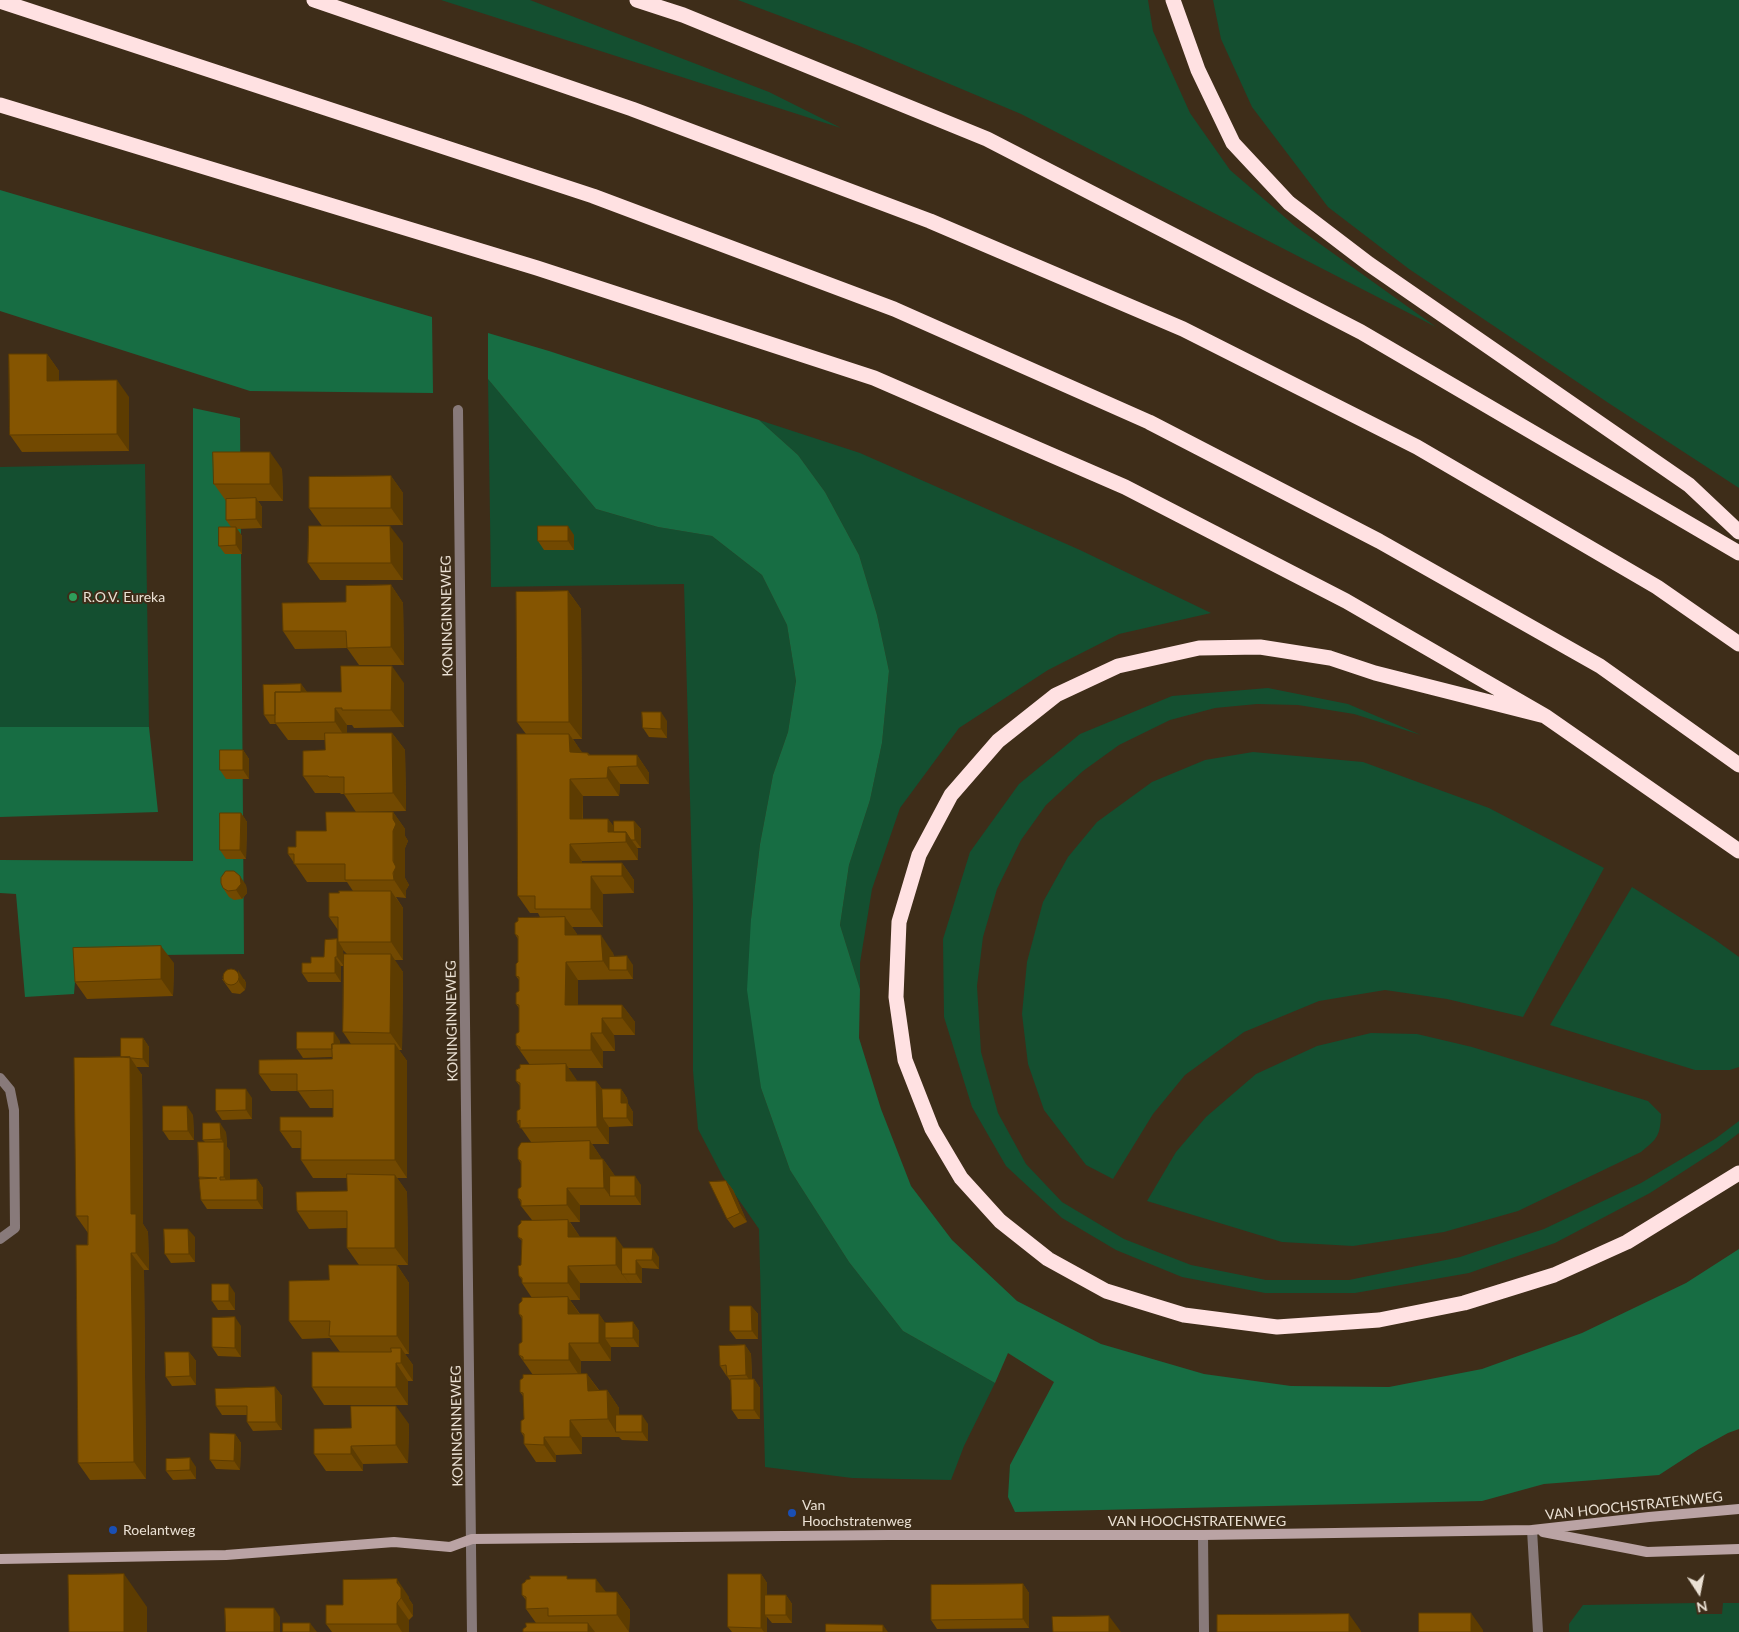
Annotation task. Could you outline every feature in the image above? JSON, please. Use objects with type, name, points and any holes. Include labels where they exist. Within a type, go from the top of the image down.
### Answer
[{"type":"highway","points":[[0,0],[593,196],[894,308],[1149,422],[1379,541],[1600,666],[1739,765]]},
{"type":"highway","points":[[314,0],[632,109],[930,221],[1183,329],[1417,447],[1657,587],[1739,644]]},
{"type":"highway","points":[[637,0],[683,15],[987,139],[1361,332],[1739,553]]},
{"type":"highway","points":[[1173,0],[1198,70],[1233,143],[1289,203],[1369,264],[1689,485],[1739,532]]},
{"type":"highway","points":[[0,105],[537,268],[874,378],[1126,487],[1346,601],[1545,716],[1739,851]]},
{"type":"highway","points":[[1545,716],[1376,673],[1330,658],[1260,647],[1199,648],[1118,666],[1056,695],[998,741],[951,795],[919,855],[899,922],[896,998],[902,1042],[905,1060],[932,1129],[961,1178],[1000,1221],[1048,1259],[1106,1291],[1184,1315],[1276,1327],[1379,1320],[1464,1303],[1554,1276],[1627,1242],[1739,1173]]},
{"type":"street","name":"KONINGINNEWEG","points":[[458,410],[472,1632]]},
{"type":"street","points":[[0,1078],[10,1090],[14,1110],[15,1228],[0,1239]]},
{"type":"street","name":"VAN HOOCHSTRATENWEG","points":[[472,1539],[888,1535],[1202,1535],[1532,1530],[1739,1509]]},
{"type":"street","name":"VAN HOOCHSTRATENWEG","points":[[1532,1530],[1647,1552],[1739,1549]]},
{"type":"street","points":[[1532,1530],[1538,1632]]},
{"type":"street","points":[[1202,1535],[1204,1632]]},
{"type":"street","points":[[0,1559],[226,1555],[394,1542],[450,1547],[472,1539]]},
{"type":"green space","points":[[441,0],[530,0],[769,92],[841,128]]},
{"type":"green space","points":[[738,0],[1148,0],[1153,31],[1190,113],[1230,170],[1295,226],[1436,327],[1021,114],[857,45]]},
{"type":"green space","points":[[1213,0],[1739,0],[1739,488],[1409,269],[1328,207],[1252,107],[1221,39]]},
{"type":"green space","points":[[0,190],[432,317],[433,393],[250,391],[0,311]]},
{"type":"green space","points":[[488,333],[549,351],[759,420],[798,455],[825,492],[859,555],[877,615],[889,671],[882,743],[870,800],[849,865],[840,925],[860,989],[859,1038],[881,1109],[911,1186],[952,1240],[1017,1301],[1101,1344],[1204,1374],[1291,1386],[1389,1387],[1482,1369],[1582,1333],[1686,1283],[1739,1249],[1739,1429],[1699,1449],[1659,1475],[1544,1484],[1482,1501],[1015,1512],[1008,1497],[1010,1465],[1054,1382],[1008,1353],[995,1383],[903,1331],[849,1262],[790,1170],[761,1088],[747,990],[751,919],[760,844],[773,775],[788,732],[796,681],[787,625],[762,575],[712,536],[658,527],[596,509],[488,379]]},
{"type":"green space","points":[[488,379],[596,509],[658,527],[712,536],[762,575],[787,625],[796,681],[788,732],[773,775],[760,844],[751,919],[761,1088],[790,1170],[849,1262],[903,1331],[995,1383],[964,1446],[951,1480],[852,1478],[765,1467],[759,1229],[723,1177],[698,1129],[693,1071],[693,906],[684,584],[491,587]]},
{"type":"green space","points":[[193,408],[240,418],[244,954],[77,956],[74,994],[25,997],[16,894],[0,893],[0,860],[193,861]]},
{"type":"green space","points":[[759,420],[860,453],[1080,550],[1211,613],[1119,634],[1048,670],[959,728],[900,808],[872,889],[860,963],[860,989],[840,925],[849,865],[870,800],[882,743],[889,671],[877,615],[859,555],[825,492],[798,455]]},
{"type":"green space","name":"R.O.V. Eureka","points":[[145,464],[149,727],[0,727],[0,467]]},
{"type":"green space","points":[[1268,688],[1348,704],[1421,735],[1354,714],[1298,705],[1257,704],[1215,708],[1170,720],[1119,745],[1083,771],[1046,805],[1021,840],[997,889],[983,937],[977,986],[981,1052],[998,1113],[1026,1164],[1062,1202],[1124,1239],[1191,1265],[1266,1280],[1349,1280],[1460,1257],[1544,1229],[1641,1183],[1715,1139],[1739,1121],[1739,1133],[1718,1149],[1650,1193],[1555,1243],[1469,1273],[1355,1293],[1265,1293],[1182,1277],[1116,1250],[1062,1218],[1006,1166],[972,1107],[944,1017],[943,939],[970,852],[1019,784],[1080,734],[1172,696]]},
{"type":"green space","points":[[0,727],[149,727],[158,812],[0,817]]},
{"type":"green space","points":[[1253,752],[1363,762],[1489,808],[1604,868],[1523,1017],[1447,999],[1385,990],[1319,1001],[1244,1032],[1185,1075],[1153,1114],[1113,1179],[1086,1165],[1044,1110],[1028,1064],[1022,1014],[1027,962],[1043,902],[1068,857],[1097,822],[1152,782],[1205,760]]},
{"type":"green space","points":[[1632,887],[1739,957],[1739,1067],[1730,1070],[1695,1070],[1550,1025]]},
{"type":"green space","points":[[1371,1033],[1417,1034],[1472,1047],[1648,1101],[1661,1114],[1659,1132],[1655,1140],[1641,1152],[1518,1211],[1444,1232],[1353,1246],[1282,1242],[1147,1201],[1176,1152],[1206,1117],[1256,1074],[1317,1046]]},
{"type":"green space","points":[[1696,1603],[1697,1614],[1722,1614],[1723,1603],[1739,1603],[1739,1632],[1569,1632],[1569,1624],[1583,1605]]},
{"type":"building","points":[[9,354],[47,354],[47,381],[117,380],[117,434],[10,435]]},
{"type":"building","points":[[213,452],[270,452],[270,484],[214,484]]},
{"type":"building","points":[[391,476],[391,508],[309,508],[309,477]]},
{"type":"building","points":[[256,498],[256,519],[226,520],[226,499]]},
{"type":"building","points":[[309,526],[390,526],[391,563],[308,563]]},
{"type":"building","points":[[538,526],[568,526],[568,541],[538,541]]},
{"type":"building","points":[[219,527],[236,527],[236,545],[219,546]]},
{"type":"building","points":[[391,585],[391,647],[347,648],[346,631],[283,631],[282,603],[346,602],[346,586]]},
{"type":"building","points":[[568,591],[569,722],[517,722],[516,592]]},
{"type":"building","points":[[341,666],[392,666],[391,710],[342,710],[342,708],[335,708],[335,722],[275,723],[275,692],[341,692]]},
{"type":"building","points":[[301,684],[301,692],[275,692],[275,715],[264,715],[263,685]]},
{"type":"building","points":[[642,712],[661,712],[661,729],[643,728]]},
{"type":"building","points":[[325,733],[392,733],[393,793],[344,794],[344,777],[303,776],[303,751],[325,750]]},
{"type":"building","points":[[517,734],[569,734],[570,752],[588,753],[588,755],[637,755],[637,766],[608,767],[607,778],[570,779],[570,819],[608,819],[608,832],[626,832],[626,842],[570,844],[570,863],[622,863],[622,876],[591,876],[591,909],[535,909],[535,896],[518,896]]},
{"type":"building","points":[[220,750],[243,750],[243,770],[220,770]]},
{"type":"building","points":[[326,812],[393,812],[393,819],[396,824],[393,831],[393,861],[396,867],[393,873],[394,880],[345,880],[345,864],[294,864],[294,854],[288,854],[288,847],[296,847],[296,831],[326,831]]},
{"type":"building","points":[[220,813],[241,813],[240,850],[220,850]]},
{"type":"building","points":[[614,821],[634,821],[635,840],[631,840],[626,832],[614,832]]},
{"type":"building","points":[[226,871],[234,871],[240,876],[241,884],[236,890],[228,891],[223,888],[221,878]]},
{"type":"building","points":[[339,891],[391,891],[391,942],[338,942],[338,917],[329,917],[329,893],[339,893]]},
{"type":"building","points":[[565,917],[565,935],[601,935],[603,961],[566,962],[565,1005],[622,1005],[622,1018],[602,1018],[602,1033],[591,1033],[591,1050],[520,1050],[520,1047],[516,1045],[516,1034],[519,1032],[519,1005],[516,1004],[516,993],[519,991],[519,977],[516,976],[518,936],[515,934],[515,923],[518,921],[518,918]]},
{"type":"building","points":[[337,939],[335,973],[302,973],[302,963],[311,963],[311,957],[324,957],[325,940]]},
{"type":"building","points":[[161,946],[161,979],[75,982],[73,948]]},
{"type":"building","points":[[344,954],[391,954],[390,1033],[343,1032]]},
{"type":"building","points":[[627,956],[627,970],[609,970],[609,957]]},
{"type":"building","points":[[228,969],[234,969],[239,974],[237,983],[228,985],[223,980],[223,974]]},
{"type":"building","points":[[297,1032],[334,1032],[332,1049],[297,1049]]},
{"type":"building","points":[[121,1038],[143,1038],[143,1059],[121,1057]]},
{"type":"building","points":[[332,1044],[395,1044],[395,1160],[301,1160],[301,1131],[280,1131],[280,1117],[333,1117],[333,1090],[297,1091],[297,1074],[259,1074],[259,1060],[332,1059]]},
{"type":"building","points":[[130,1057],[131,1214],[136,1214],[136,1253],[131,1253],[134,1462],[78,1463],[76,1245],[88,1245],[88,1216],[76,1216],[74,1058]]},
{"type":"building","points":[[566,1064],[566,1081],[596,1081],[597,1127],[520,1128],[520,1120],[517,1122],[517,1111],[520,1109],[520,1083],[516,1081],[516,1070],[520,1068],[520,1065]]},
{"type":"building","points":[[216,1089],[246,1089],[246,1110],[216,1111]]},
{"type":"building","points":[[602,1089],[621,1089],[621,1103],[627,1103],[627,1118],[603,1118]]},
{"type":"building","points":[[163,1106],[187,1106],[188,1131],[163,1131]]},
{"type":"building","points":[[203,1123],[220,1123],[221,1139],[203,1140]]},
{"type":"building","points":[[590,1141],[590,1159],[603,1159],[604,1188],[567,1188],[567,1205],[521,1206],[521,1200],[518,1198],[518,1189],[521,1187],[521,1161],[518,1159],[518,1148],[521,1143]]},
{"type":"building","points":[[198,1142],[224,1142],[224,1177],[220,1177],[220,1180],[257,1179],[257,1200],[201,1200],[199,1179],[217,1178],[199,1177]]},
{"type":"building","points":[[347,1174],[395,1175],[395,1248],[347,1248],[347,1211],[297,1211],[296,1192],[347,1191]]},
{"type":"building","points":[[610,1176],[635,1176],[635,1196],[610,1196]]},
{"type":"building","points":[[726,1181],[740,1213],[727,1219],[709,1182]]},
{"type":"building","points":[[568,1220],[568,1237],[616,1237],[616,1265],[568,1266],[568,1283],[522,1283],[518,1266],[521,1265],[522,1239],[518,1237],[518,1226],[521,1221]]},
{"type":"building","points":[[164,1229],[188,1229],[189,1254],[165,1254]]},
{"type":"building","points":[[622,1248],[653,1248],[652,1260],[636,1260],[636,1274],[622,1274]]},
{"type":"building","points":[[329,1265],[397,1265],[397,1336],[329,1336],[330,1321],[289,1321],[289,1281],[329,1280]]},
{"type":"building","points":[[212,1284],[229,1284],[229,1301],[212,1301]]},
{"type":"building","points":[[568,1297],[568,1314],[599,1314],[599,1343],[569,1343],[569,1360],[523,1360],[523,1357],[519,1355],[519,1344],[522,1342],[522,1316],[519,1314],[519,1304],[522,1298]]},
{"type":"building","points":[[730,1306],[751,1306],[752,1331],[730,1331]]},
{"type":"building","points":[[235,1317],[235,1348],[212,1347],[212,1318]]},
{"type":"building","points":[[633,1322],[633,1338],[605,1338],[605,1323]]},
{"type":"building","points":[[745,1345],[746,1375],[727,1376],[726,1365],[720,1366],[719,1346]]},
{"type":"building","points":[[391,1348],[401,1348],[401,1363],[396,1363],[396,1387],[312,1387],[312,1352],[391,1352]]},
{"type":"building","points":[[165,1352],[189,1352],[190,1376],[166,1377]]},
{"type":"building","points":[[587,1374],[588,1391],[607,1390],[608,1419],[570,1420],[570,1437],[544,1437],[544,1445],[524,1444],[524,1434],[521,1432],[521,1421],[524,1419],[523,1393],[520,1392],[520,1380],[523,1378],[523,1375]]},
{"type":"building","points":[[731,1379],[754,1379],[754,1410],[732,1410]]},
{"type":"building","points":[[275,1387],[276,1422],[247,1422],[247,1406],[216,1406],[215,1389]]},
{"type":"building","points":[[351,1406],[396,1406],[396,1445],[351,1446],[351,1454],[314,1454],[314,1429],[351,1428]]},
{"type":"building","points":[[616,1415],[642,1415],[642,1432],[616,1432]]},
{"type":"building","points":[[210,1433],[235,1434],[234,1461],[210,1460]]},
{"type":"building","points":[[190,1458],[190,1470],[166,1471],[166,1459]]},
{"type":"building","points":[[124,1574],[124,1632],[69,1632],[68,1575]]},
{"type":"building","points":[[728,1574],[761,1574],[761,1628],[728,1627]]},
{"type":"building","points":[[530,1576],[567,1576],[567,1579],[596,1579],[596,1592],[617,1592],[617,1615],[548,1616],[548,1608],[526,1609],[526,1597],[522,1595],[522,1584],[530,1579]]},
{"type":"building","points":[[397,1579],[397,1583],[401,1588],[401,1598],[397,1603],[397,1624],[326,1624],[326,1605],[343,1605],[343,1580]]},
{"type":"building","points":[[1023,1584],[1023,1619],[931,1620],[931,1585]]},
{"type":"building","points":[[765,1595],[786,1595],[786,1615],[765,1615]]},
{"type":"building","points":[[225,1608],[274,1608],[274,1632],[226,1632]]},
{"type":"building","points":[[1419,1613],[1471,1613],[1471,1632],[1419,1632]]},
{"type":"building","points":[[1349,1614],[1349,1632],[1217,1632],[1217,1615]]},
{"type":"building","points":[[1109,1616],[1109,1632],[1053,1632],[1052,1617]]},
{"type":"building","points":[[283,1623],[310,1623],[310,1632],[283,1632]]},
{"type":"building","points":[[526,1623],[588,1623],[588,1632],[523,1632]]},
{"type":"building","points":[[826,1624],[883,1625],[883,1632],[826,1632]]},
{"type":"place","name":"R.O.V. Eureka","points":[[73,597]]},
{"type":"place","name":"Van Hoochstratenweg","points":[[792,1513]]},
{"type":"place","name":"Roelantweg","points":[[113,1530]]}]
